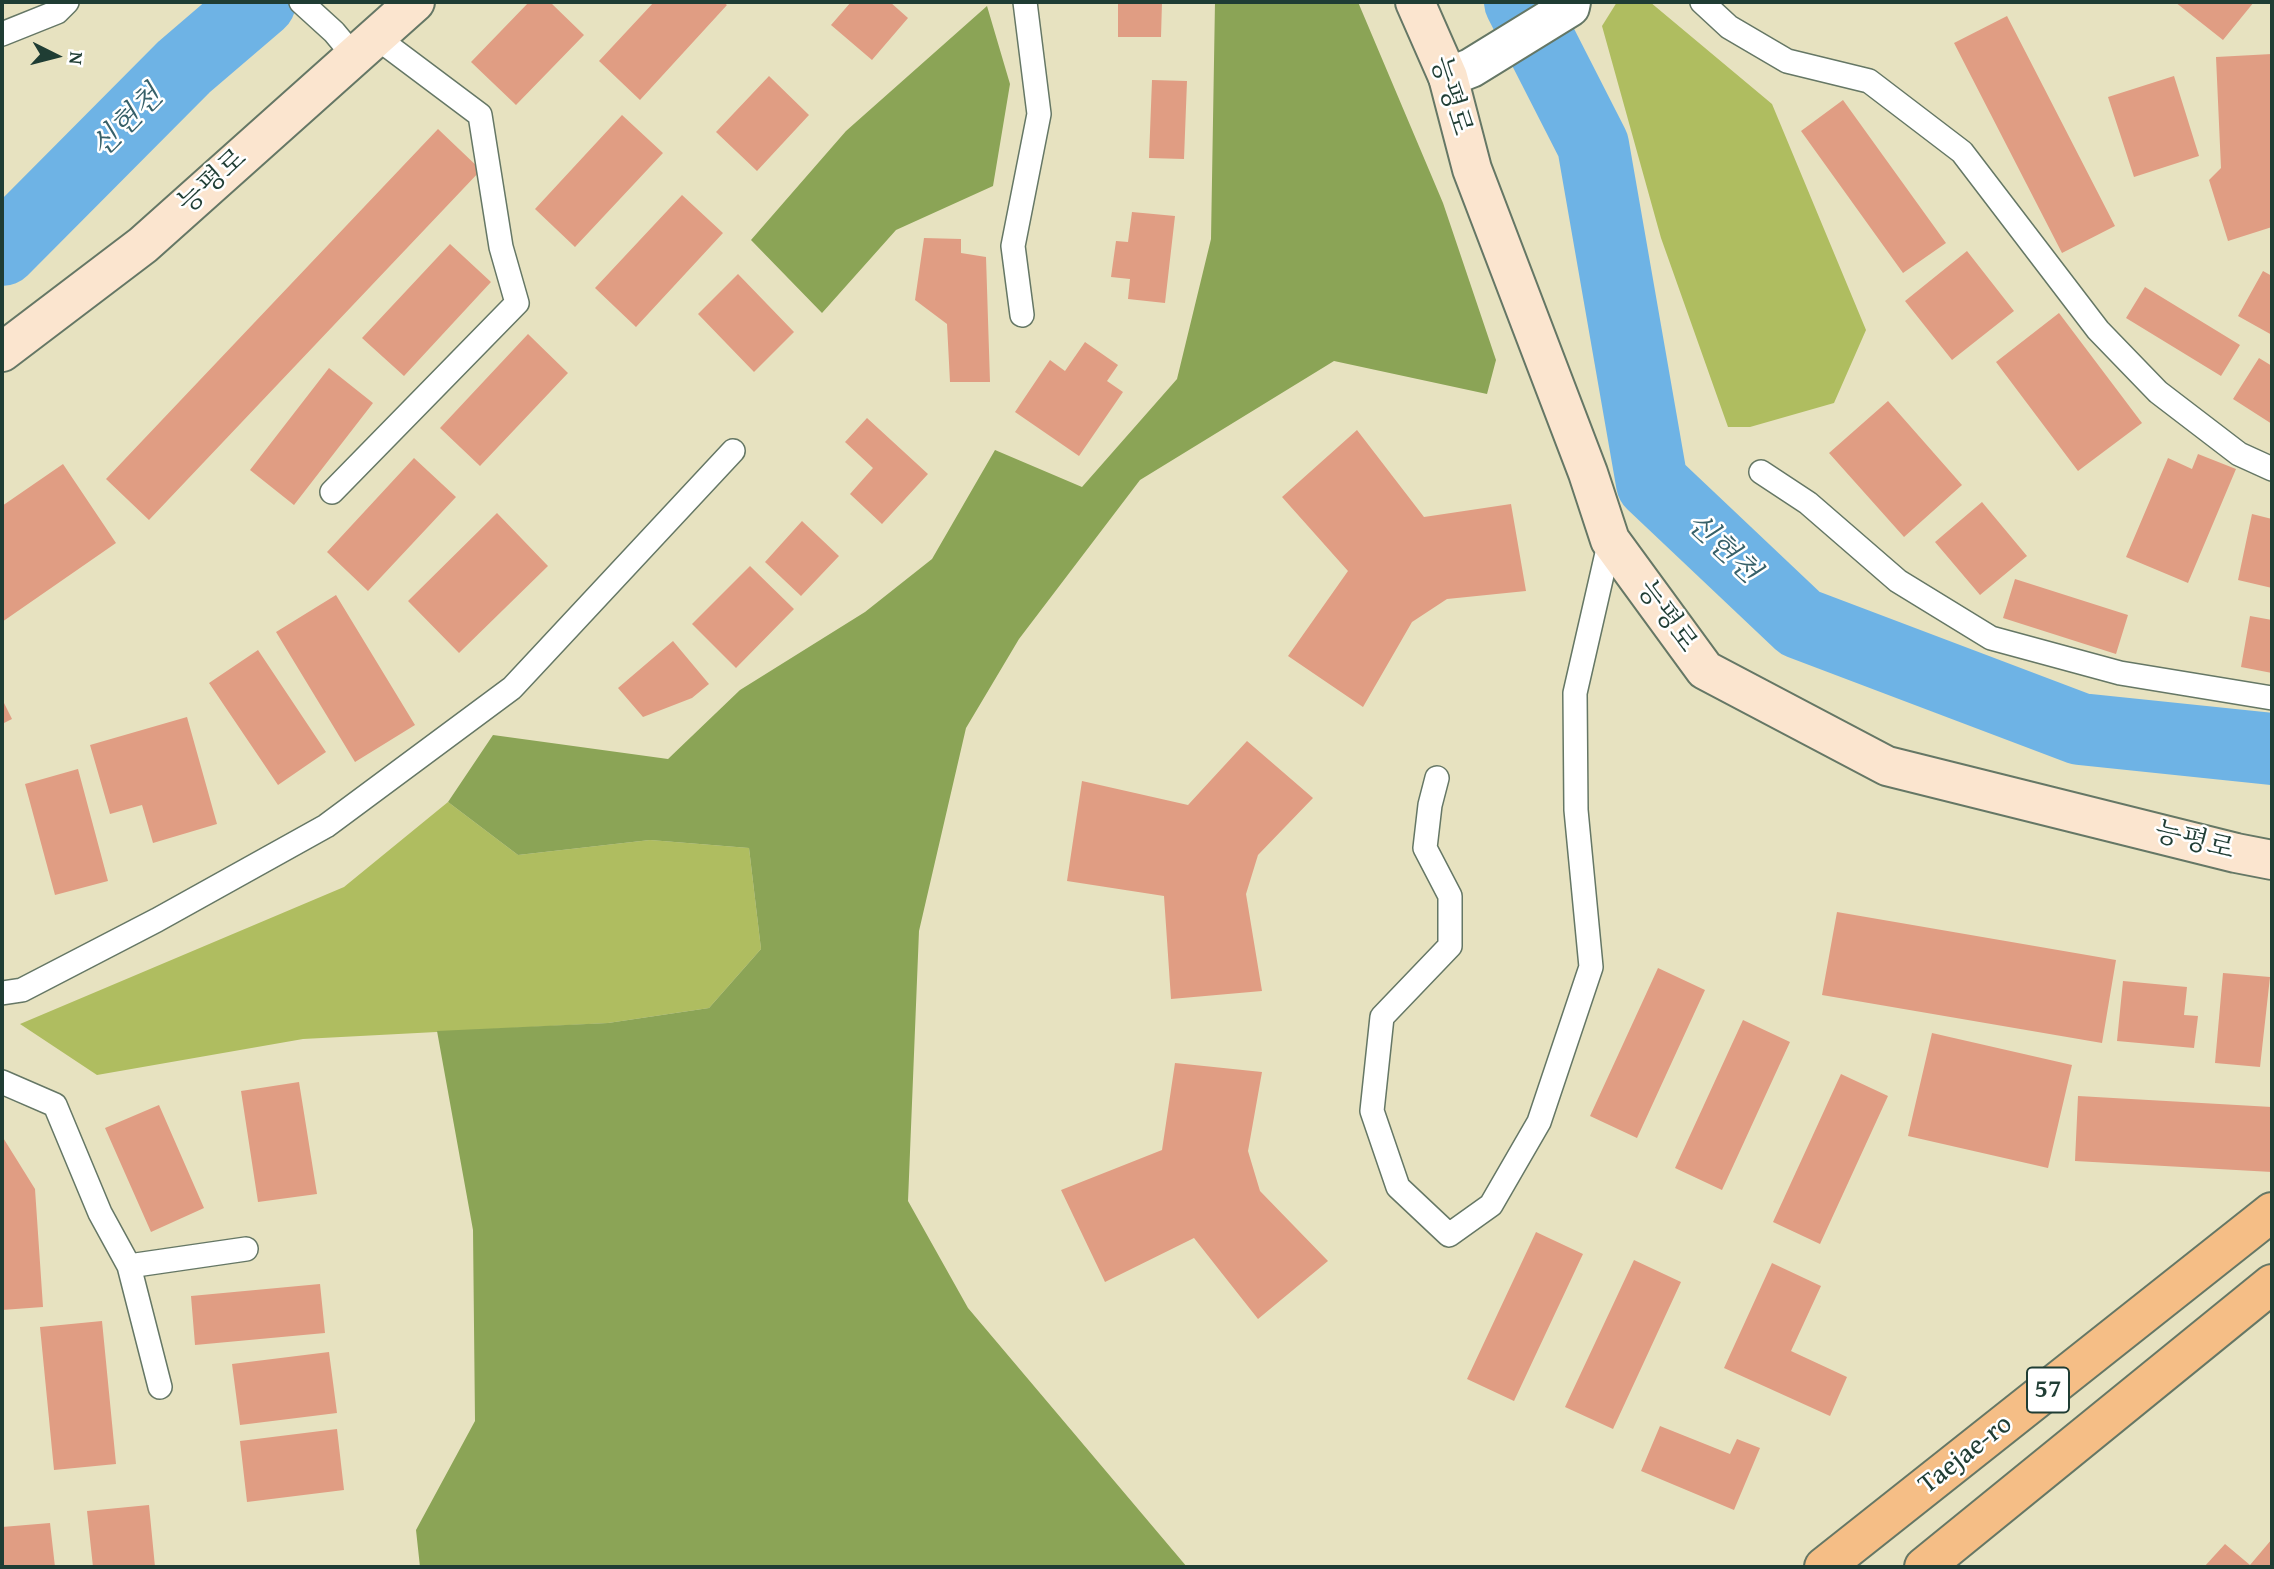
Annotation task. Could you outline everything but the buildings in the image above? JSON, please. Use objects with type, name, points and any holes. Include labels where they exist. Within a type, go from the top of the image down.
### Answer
[{"type":"highway","name":"Taejae-ro","points":[[1824,1567],[2272,1212]]},
{"type":"highway","name":"57","points":[[1924,1567],[2272,1284]]},
{"type":"main road","name":"능평로","points":[[2,352],[143,245],[355,41],[415,2]]},
{"type":"main road","name":"능평로","points":[[1415,2],[1460,73],[1472,169],[1588,473],[1610,540],[1705,670],[1887,766],[2272,860]]},
{"type":"street","points":[[1460,73],[1571,5]]},
{"type":"lane","points":[[2,34],[57,12],[67,2]]},
{"type":"lane","points":[[301,2],[355,41],[480,115],[501,247],[517,303],[332,492]]},
{"type":"lane","points":[[1022,315],[1013,246],[1039,114],[1025,2]]},
{"type":"lane","points":[[1702,2],[1729,27],[1787,61],[1868,81],[1962,152],[2098,330],[2149,383],[2239,454],[2272,469]]},
{"type":"lane","points":[[2,993],[22,990],[157,920],[327,826],[512,688],[733,451]]},
{"type":"lane","points":[[1761,472],[1808,503],[1898,581],[1991,638],[2120,673],[2272,698]]},
{"type":"lane","points":[[1437,778],[1430,805],[1425,848],[1450,896],[1450,946],[1382,1017],[1372,1111],[1398,1187],[1449,1235],[1491,1205],[1539,1122],[1591,967],[1576,810],[1575,693],[1610,540]]},
{"type":"lane","points":[[2,1082],[55,1105],[100,1213],[129,1266],[160,1387]]},
{"type":"lane","points":[[129,1266],[246,1249]]},
{"type":"green space","points":[[1215,2],[1358,2],[1443,203],[1496,360],[1487,394],[1334,361],[1140,480],[1019,639],[966,728],[919,931],[908,1201],[968,1308],[1187,1567],[420,1567],[416,1530],[475,1421],[473,1230],[437,1031],[608,1023],[709,1008],[761,949],[749,848],[650,840],[518,855],[448,802],[493,735],[668,759],[740,690],[865,612],[932,559],[995,450],[1082,487],[1177,379],[1211,239]]},
{"type":"green space","points":[[1617,2],[1650,2],[1772,104],[1866,330],[1834,403],[1750,427],[1728,427],[1661,238],[1602,26]]},
{"type":"green space","points":[[987,6],[1010,84],[993,186],[896,230],[822,313],[751,240],[846,131]]},
{"type":"green space","points":[[448,802],[518,855],[650,840],[749,848],[761,949],[709,1008],[608,1023],[303,1039],[97,1075],[20,1024],[344,887]]},
{"type":"waterway","name":"신현천","points":[[2,250],[184,67],[260,2]]},
{"type":"waterway","name":"신현천","points":[[1520,2],[1593,145],[1652,483],[1800,623],[2080,729],[2272,749]]}]
